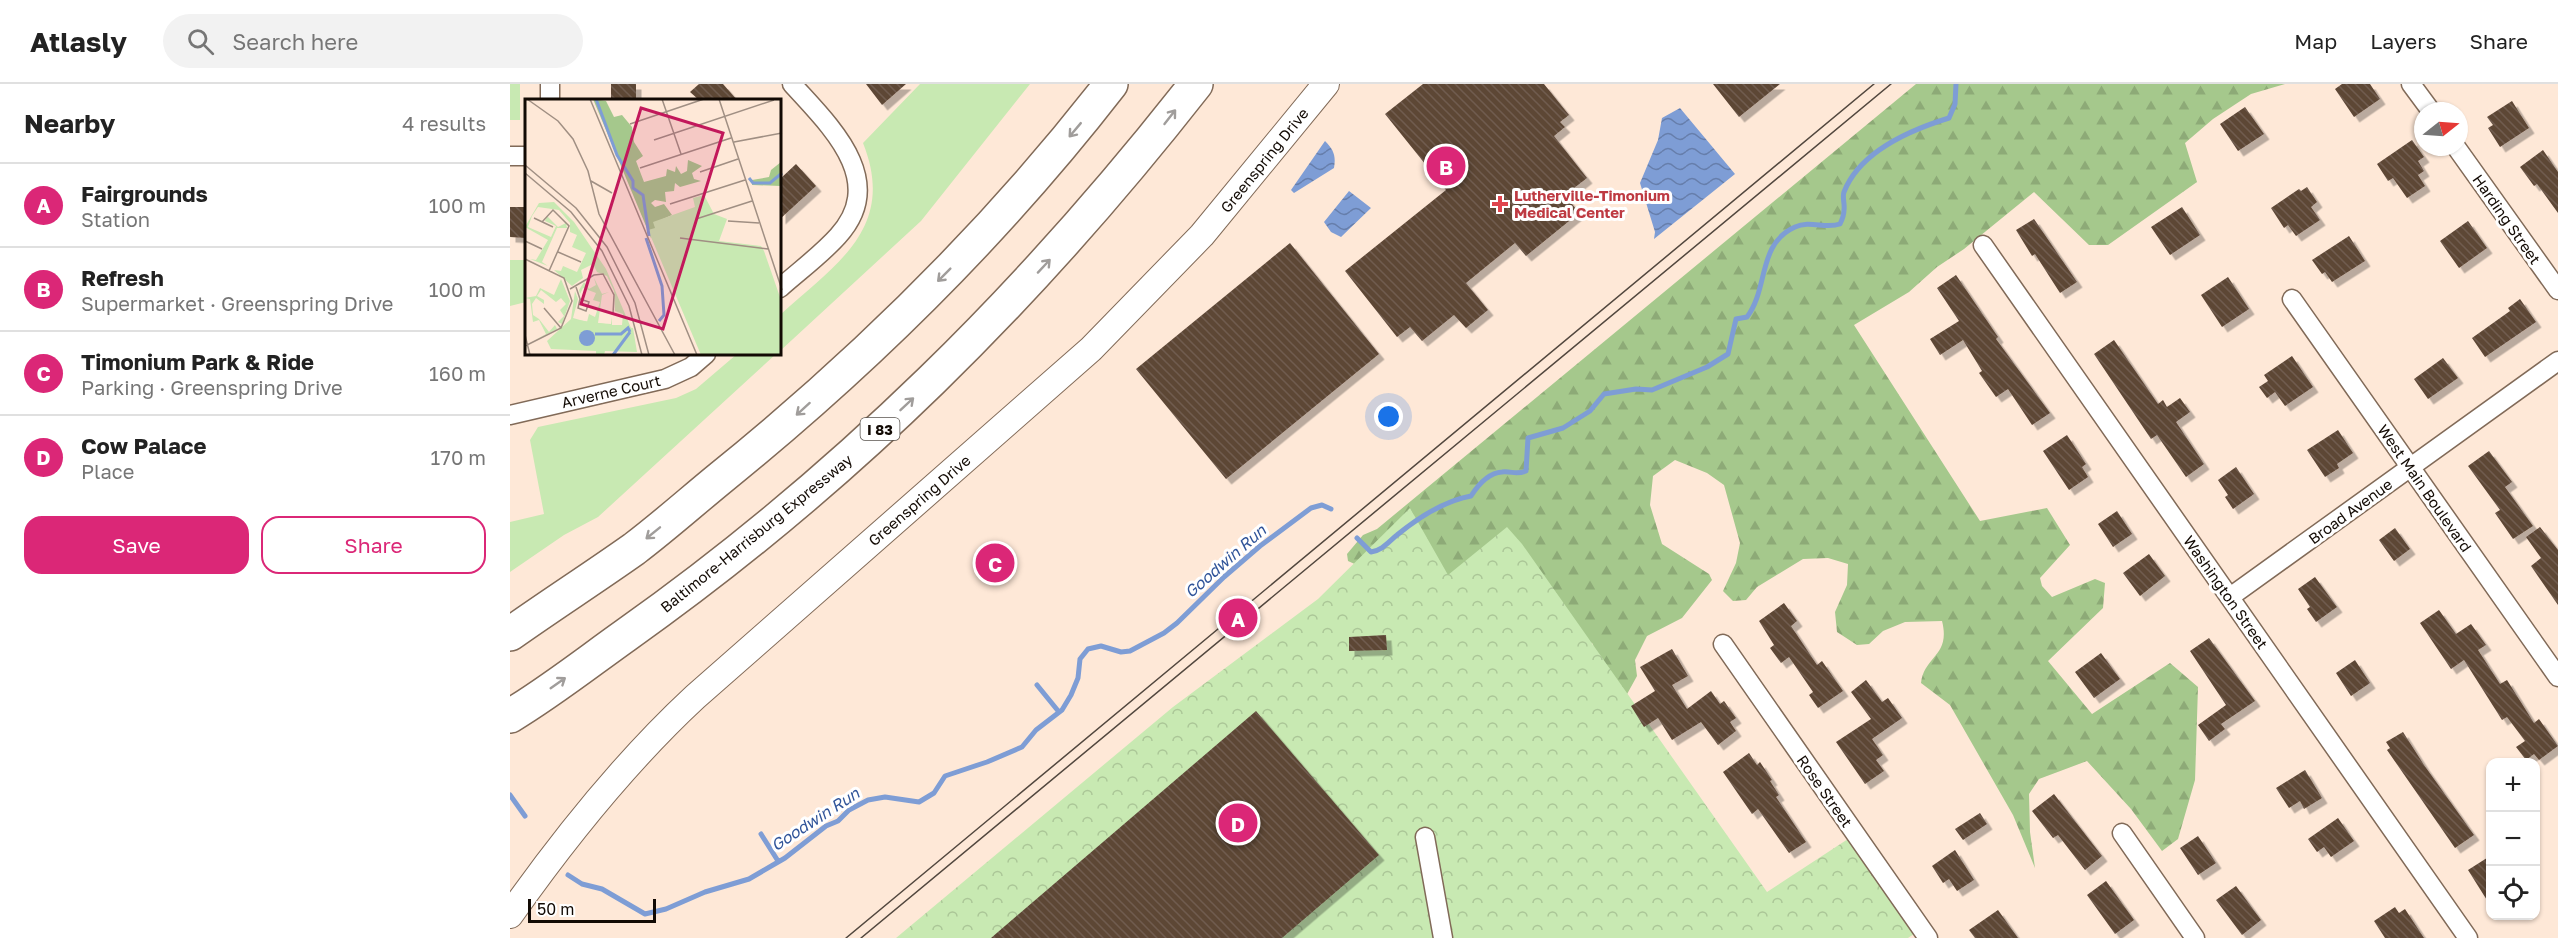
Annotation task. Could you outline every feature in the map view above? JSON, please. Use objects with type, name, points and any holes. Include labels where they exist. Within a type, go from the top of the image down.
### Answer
[{"type":"highway","points":[[510,634],[635,548],[783,427],[836,379],[944,275],[997,219],[1078,126],[1111,84]]},
{"type":"highway","name":"Baltimore-Harrisburg Expressway","points":[[510,716],[675,600],[829,478],[1010,303],[1129,170],[1196,84]]},
{"type":"main road","name":"Greenspring Drive","points":[[510,915],[581,822],[652,737],[1091,349],[1202,235],[1326,84]]},
{"type":"street","points":[[782,286],[838,236],[849,221],[858,184],[846,147],[792,84]]},
{"type":"street","points":[[2411,84],[2424,102]]},
{"type":"street","name":"Harding Street","points":[[2462,156],[2558,290]]},
{"type":"street","name":"Washington Street","points":[[1983,245],[2468,938]]},
{"type":"street","name":"West Main Boulevard","points":[[2292,299],[2558,677]]},
{"type":"street","name":"Arverne Court","points":[[510,415],[665,379],[692,367],[704,356]]},
{"type":"street","name":"Broad Avenue","points":[[2230,597],[2558,361]]},
{"type":"street","name":"Rose Street","points":[[1723,644],[1928,938]]},
{"type":"street","points":[[2122,833],[2195,938]]},
{"type":"street","points":[[1425,837],[1443,938]]},
{"type":"green space","points":[[510,84],[520,84],[520,120],[510,120]]},
{"type":"green space","points":[[920,84],[1030,84],[921,221],[782,349],[782,313],[840,261],[855,242],[866,221],[872,199],[871,173],[863,143]]},
{"type":"green space","points":[[1916,84],[2285,84],[2251,94],[2213,119],[2185,143],[2197,182],[2108,245],[2089,245],[2034,192],[1964,249],[1937,267],[1909,292],[1854,325],[1980,521],[2047,508],[2070,545],[2040,578],[2042,586],[2052,597],[2095,579],[2105,583],[2103,608],[2048,661],[2092,714],[2170,663],[2198,687],[2195,780],[2178,839],[2162,851],[2131,809],[2087,761],[2039,779],[2029,794],[2030,832],[2035,868],[2013,815],[1950,705],[1921,683],[1923,674],[1943,642],[1942,621],[1905,622],[1883,631],[1869,644],[1857,645],[1837,632],[1835,612],[1847,585],[1848,564],[1828,558],[1803,559],[1757,587],[1746,600],[1733,601],[1723,591],[1736,563],[1740,543],[1724,485],[1707,473],[1675,460],[1653,476],[1650,505],[1662,544],[1709,574],[1712,580],[1682,618],[1647,636],[1635,660],[1637,676],[1626,696],[1595,676],[1593,644],[1556,616],[1370,571],[1348,561],[1347,554],[1363,535],[1377,529]]},
{"type":"green space","points":[[510,260],[525,260],[525,302],[510,306]]},
{"type":"green space","points":[[735,356],[774,356],[598,517],[564,535],[510,572],[510,522],[544,514],[530,440],[538,427],[676,398],[696,389]]},
{"type":"green space","points":[[1410,508],[1448,575],[1507,527],[1522,544],[1767,892],[1848,839],[1914,934],[1908,938],[896,938],[1173,707],[1318,599]]},
{"type":"water","points":[[1680,108],[1735,174],[1654,239],[1655,232],[1640,183],[1658,140],[1662,118]]},
{"type":"water","points":[[1325,141],[1334,153],[1334,168],[1294,193],[1291,190]]},
{"type":"water","points":[[1349,191],[1371,208],[1341,237],[1331,232],[1324,222]]},
{"type":"building","points":[[611,84],[636,84],[636,99],[611,99]]},
{"type":"building","points":[[699,84],[723,84],[736,99],[698,99],[690,92]]},
{"type":"building","points":[[866,84],[906,84],[882,105]]},
{"type":"building","name":"Lutherville-Timonium Medical Center","points":[[1423,84],[1544,84],[1569,115],[1560,122],[1565,127],[1554,136],[1587,178],[1565,195],[1579,213],[1526,256],[1515,243],[1466,283],[1488,310],[1466,328],[1454,315],[1422,341],[1410,327],[1397,337],[1345,271],[1446,190],[1385,114]]},
{"type":"building","points":[[1713,84],[1780,84],[1739,117]]},
{"type":"building","points":[[2342,84],[2370,84],[2380,99],[2354,117],[2335,89]]},
{"type":"building","points":[[2512,101],[2529,128],[2500,147],[2488,128],[2493,125],[2487,117]]},
{"type":"building","points":[[2245,107],[2264,134],[2238,151],[2220,124]]},
{"type":"building","points":[[2412,140],[2414,156],[2424,157],[2418,161],[2424,171],[2418,175],[2425,186],[2407,198],[2393,178],[2388,181],[2377,164]]},
{"type":"building","points":[[2543,150],[2558,172],[2558,213],[2537,184],[2534,186],[2520,167]]},
{"type":"building","points":[[796,164],[816,186],[782,217],[782,177]]},
{"type":"building","points":[[2307,187],[2317,202],[2311,207],[2320,220],[2296,236],[2288,225],[2284,228],[2271,208],[2299,189],[2301,191]]},
{"type":"building","points":[[510,207],[525,207],[525,238],[510,237]]},
{"type":"building","points":[[2182,207],[2200,235],[2170,255],[2151,227]]},
{"type":"building","points":[[2034,219],[2077,282],[2060,293],[2035,254],[2032,256],[2016,230]]},
{"type":"building","points":[[2468,221],[2487,248],[2459,268],[2440,241]]},
{"type":"building","points":[[2349,236],[2365,261],[2332,282],[2325,272],[2322,274],[2312,260]]},
{"type":"building","points":[[1290,243],[1379,354],[1226,479],[1136,369]]},
{"type":"building","points":[[1956,275],[1998,337],[1996,339],[2050,413],[2032,425],[2008,389],[1996,397],[1979,373],[1982,371],[1963,340],[1940,355],[1930,339],[1959,321],[1937,288]]},
{"type":"building","points":[[2228,277],[2249,309],[2222,327],[2201,295]]},
{"type":"building","points":[[2520,299],[2536,322],[2485,357],[2472,338],[2510,311],[2508,308]]},
{"type":"building","points":[[2114,340],[2158,404],[2163,400],[2167,407],[2180,398],[2190,412],[2176,422],[2204,464],[2186,477],[2157,435],[2151,439],[2094,354]]},
{"type":"building","points":[[2292,356],[2313,387],[2285,406],[2275,392],[2267,398],[2259,387],[2268,381],[2264,375]]},
{"type":"building","points":[[2443,358],[2458,378],[2428,399],[2414,379]]},
{"type":"building","points":[[2338,430],[2353,453],[2337,464],[2339,468],[2325,477],[2307,450]]},
{"type":"building","points":[[2067,435],[2086,464],[2082,467],[2088,477],[2069,490],[2043,451]]},
{"type":"building","points":[[2489,451],[2512,482],[2505,487],[2533,526],[2513,539],[2495,513],[2500,510],[2468,466]]},
{"type":"building","points":[[2236,467],[2254,494],[2233,509],[2225,497],[2228,495],[2218,480]]},
{"type":"building","points":[[2117,511],[2132,534],[2113,547],[2098,524]]},
{"type":"building","points":[[2540,527],[2558,550],[2558,605],[2531,566],[2541,558],[2526,537]]},
{"type":"building","points":[[2395,528],[2410,549],[2394,561],[2379,540]]},
{"type":"building","points":[[2149,554],[2165,576],[2140,596],[2123,573]]},
{"type":"building","points":[[2315,577],[2337,607],[2316,622],[2307,609],[2310,607],[2298,589]]},
{"type":"building","points":[[1784,603],[1797,621],[1791,626],[1817,665],[1822,661],[1843,691],[1818,708],[1809,695],[1813,692],[1789,657],[1781,663],[1770,648],[1774,645],[1759,621]]},
{"type":"building","points":[[2439,610],[2456,634],[2471,624],[2486,645],[2478,650],[2500,684],[2507,680],[2534,723],[2539,719],[2558,746],[2540,759],[2534,754],[2524,758],[2516,747],[2525,741],[2507,717],[2502,720],[2464,660],[2451,669],[2420,623]]},
{"type":"building","points":[[1386,635],[1387,650],[1349,651],[1349,637]]},
{"type":"building","points":[[2209,638],[2255,701],[2221,724],[2225,729],[2209,741],[2198,725],[2226,705],[2190,651]]},
{"type":"building","points":[[1672,649],[1688,676],[1672,685],[1687,709],[1711,691],[1720,704],[1724,701],[1736,718],[1730,722],[1736,731],[1718,745],[1701,722],[1672,740],[1658,718],[1644,727],[1631,706],[1655,691],[1640,667]]},
{"type":"building","points":[[2101,653],[2120,679],[2094,698],[2075,672]]},
{"type":"building","points":[[2355,660],[2370,683],[2351,696],[2336,673]]},
{"type":"building","points":[[1866,680],[1882,702],[1888,698],[1902,718],[1872,739],[1883,755],[1876,760],[1884,771],[1865,784],[1836,742],[1871,719],[1851,692]]},
{"type":"building","points":[[1256,711],[1379,855],[1282,938],[991,938]]},
{"type":"building","points":[[2403,732],[2474,835],[2455,848],[2387,750],[2390,748],[2386,742]]},
{"type":"building","points":[[1749,753],[1757,765],[1760,762],[1772,780],[1770,781],[1779,795],[1776,797],[1806,842],[1789,853],[1758,809],[1752,814],[1723,772]]},
{"type":"building","points":[[2305,770],[2322,798],[2304,809],[2300,801],[2289,808],[2276,788]]},
{"type":"building","points":[[2054,794],[2102,856],[2085,870],[2058,835],[2053,838],[2032,811]]},
{"type":"building","points":[[1980,813],[1987,824],[1963,840],[1955,829]]},
{"type":"building","points":[[2338,818],[2354,841],[2331,857],[2324,847],[2317,852],[2308,839]]},
{"type":"building","points":[[2198,836],[2216,863],[2198,875],[2180,848]]},
{"type":"building","points":[[1955,850],[1974,880],[1957,891],[1949,879],[1943,883],[1932,866]]},
{"type":"building","points":[[2486,859],[2486,899],[2468,870]]},
{"type":"building","points":[[2106,881],[2134,920],[2115,934],[2087,895]]},
{"type":"building","points":[[2236,886],[2261,920],[2242,935],[2216,900]]},
{"type":"building","points":[[2395,907],[2399,913],[2405,909],[2424,938],[2385,938],[2374,921]]},
{"type":"building","points":[[1998,910],[2018,938],[1975,938],[1969,930]]},
{"type":"waterway","name":"Goodwin Run","points":[[1357,538],[1371,552],[1379,549],[1432,511],[1471,496],[1488,477],[1502,472],[1526,471],[1528,438],[1563,428],[1590,411],[1604,394],[1636,389],[1652,390],[1707,367],[1728,354],[1736,319],[1747,317],[1754,306],[1769,255],[1775,244],[1783,235],[1801,225],[1840,224],[1844,212],[1844,192],[1862,165],[1888,144],[1918,129],[1949,118],[1955,104],[1956,84]]},
{"type":"waterway","name":"Goodwin Run","points":[[568,875],[582,884],[602,889],[645,914],[666,909],[705,892],[749,879],[785,858],[826,826],[838,821],[849,810],[868,800],[885,797],[919,802],[934,793],[945,776],[1022,747],[1036,730],[1062,710],[1078,678],[1080,659],[1088,649],[1101,646],[1121,652],[1130,651],[1164,633],[1260,546],[1311,508],[1322,505],[1331,509]]},
{"type":"waterway","points":[[1037,685],[1059,712]]},
{"type":"waterway","name":"Goodwin Run","points":[[510,795],[525,816]]},
{"type":"waterway","points":[[761,834],[778,861]]},
{"type":"tram line","points":[[846,938],[1874,84]]},
{"type":"tram line","points":[[861,938],[1891,84]]},
{"type":"place","name":"Refresh","points":[[1446,166]]},
{"type":"place","name":"Lutherville-Timonium Medical Center","points":[[1500,204]]},
{"type":"place","name":"Timonium Park & Ride","points":[[995,563]]},
{"type":"place","name":"Fairgrounds","points":[[1238,618]]},
{"type":"place","name":"Cow Palace","points":[[1238,823]]}]
